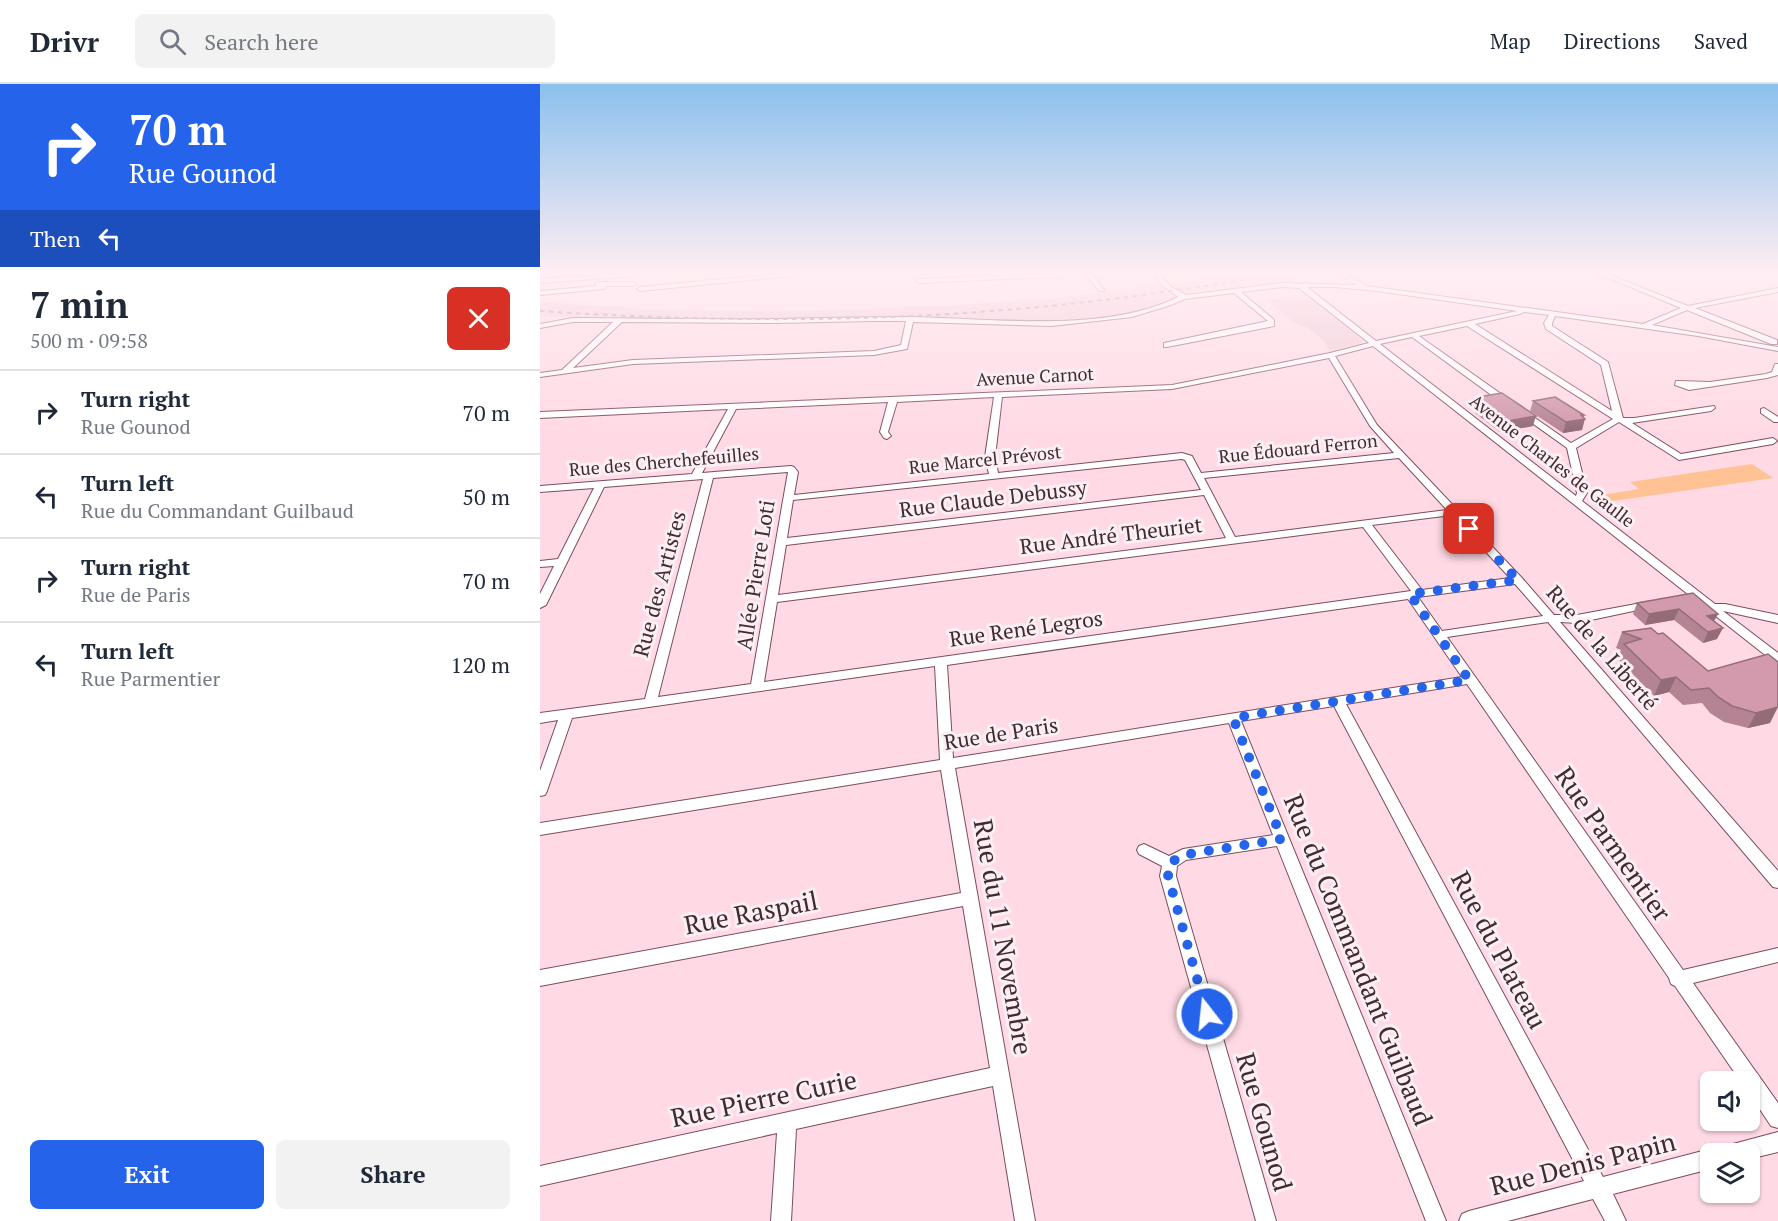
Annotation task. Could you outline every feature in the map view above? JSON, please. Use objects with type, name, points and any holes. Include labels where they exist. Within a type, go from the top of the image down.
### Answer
[{"type":"street","points":[[563,373],[612,327]]},
{"type":"street","points":[[540,375],[633,362],[874,354],[904,347],[908,327]]},
{"type":"street","points":[[1167,345],[1256,327]]},
{"type":"street","name":"Avenue Charles de Gaulle","points":[[1353,327],[1778,659]]},
{"type":"street","name":"Avenue Carnot","points":[[540,415],[1172,387],[1331,355],[1373,343],[1447,327]]},
{"type":"street","points":[[1474,327],[1680,457],[1773,441]]},
{"type":"street","points":[[1549,327],[1605,364],[1618,419]]},
{"type":"street","points":[[1656,327],[1778,349]]},
{"type":"street","points":[[1735,327],[1778,344]]},
{"type":"street","points":[[1412,334],[1571,447],[1582,494],[1575,500]]},
{"type":"street","name":"Rue de la Liberté","points":[[1331,355],[1374,426],[1518,580],[1778,882]]},
{"type":"street","points":[[1707,384],[1767,376],[1776,373],[1778,366]]},
{"type":"street","points":[[994,476],[990,457],[998,395]]},
{"type":"street","points":[[887,436],[884,432],[893,400]]},
{"type":"street","points":[[696,476],[733,407]]},
{"type":"street","points":[[1571,447],[1618,419],[1634,421],[1711,408]]},
{"type":"street","name":"Rue Édouard Ferron","points":[[1199,476],[1400,455]]},
{"type":"street","name":"Rue Marcel Prévost","points":[[789,498],[1185,456],[1190,458],[1199,476]]},
{"type":"street","name":"Rue des Cherchefeuilles","points":[[540,489],[791,469]]},
{"type":"street","name":"Allée Pierre Loti","points":[[757,687],[783,542],[793,472],[791,469]]},
{"type":"street","name":"Rue des Artistes","points":[[650,703],[709,475]]},
{"type":"street","points":[[1199,476],[1232,540]]},
{"type":"street","points":[[540,605],[601,484]]},
{"type":"street","name":"Rue Claude Debussy","points":[[783,542],[1207,492]]},
{"type":"street","name":"Rue André Theuriet","points":[[773,599],[1453,512]]},
{"type":"street","name":"Rue Parmentier","points":[[1365,523],[1414,594],[1437,635],[1677,979],[1778,1119]]},
{"type":"street","points":[[540,564],[561,562]]},
{"type":"street","name":"Rue René Legros","points":[[540,718],[1518,580]]},
{"type":"street","points":[[1684,598],[1697,596]]},
{"type":"street","points":[[1437,635],[1551,618],[1577,619],[1669,601]]},
{"type":"street","points":[[1713,608],[1725,607],[1778,619]]},
{"type":"street","name":"Rue du 11 Novembre","points":[[941,661],[947,763],[1025,1221]]},
{"type":"street","name":"Rue de Paris","points":[[540,829],[1469,680]]},
{"type":"street","name":"Rue du Plateau","points":[[1338,701],[1616,1221]]},
{"type":"street","points":[[540,791],[567,714]]},
{"type":"street","name":"Rue du Commandant Guilbaud","points":[[1233,718],[1436,1221]]},
{"type":"street","points":[[1144,850],[1170,863],[1183,855],[1282,839]]},
{"type":"street","name":"Rue Gounod","points":[[1170,863],[1168,876],[1266,1221]]},
{"type":"street","name":"Rue Raspail","points":[[540,978],[970,898]]},
{"type":"street","points":[[1677,979],[1778,955]]},
{"type":"street","name":"Rue Pierre Curie","points":[[540,1176],[1000,1075]]},
{"type":"street","points":[[781,1221],[788,1122]]},
{"type":"street","points":[[1760,1147],[1778,1142]]},
{"type":"street","name":"Rue Denis Papin","points":[[1469,1221],[1700,1162]]},
{"type":"shaded area","points":[[1307,327],[1346,327],[1364,342],[1330,351],[1323,340]]},
{"type":"shaded area","points":[[1752,464],[1773,478],[1592,504],[1590,497],[1639,489],[1630,482]]},
{"type":"building","points":[[1502,393],[1536,416],[1502,422],[1477,403],[1485,402],[1478,397]]},
{"type":"building","points":[[1555,397],[1584,415],[1581,415],[1585,419],[1566,422],[1533,401]]},
{"type":"building","points":[[1693,593],[1718,614],[1707,616],[1723,628],[1708,632],[1679,609],[1649,614],[1637,603]]},
{"type":"building","points":[[1651,628],[1658,634],[1663,633],[1708,671],[1768,654],[1778,662],[1778,707],[1756,713],[1732,706],[1709,688],[1691,690],[1676,677],[1661,680],[1624,644],[1641,639],[1622,632]]},
{"type":"route","points":[[1207,1014],[1168,876],[1170,863],[1183,855],[1282,839],[1233,718],[1469,680],[1410,594],[1518,580],[1469,529]]}]
